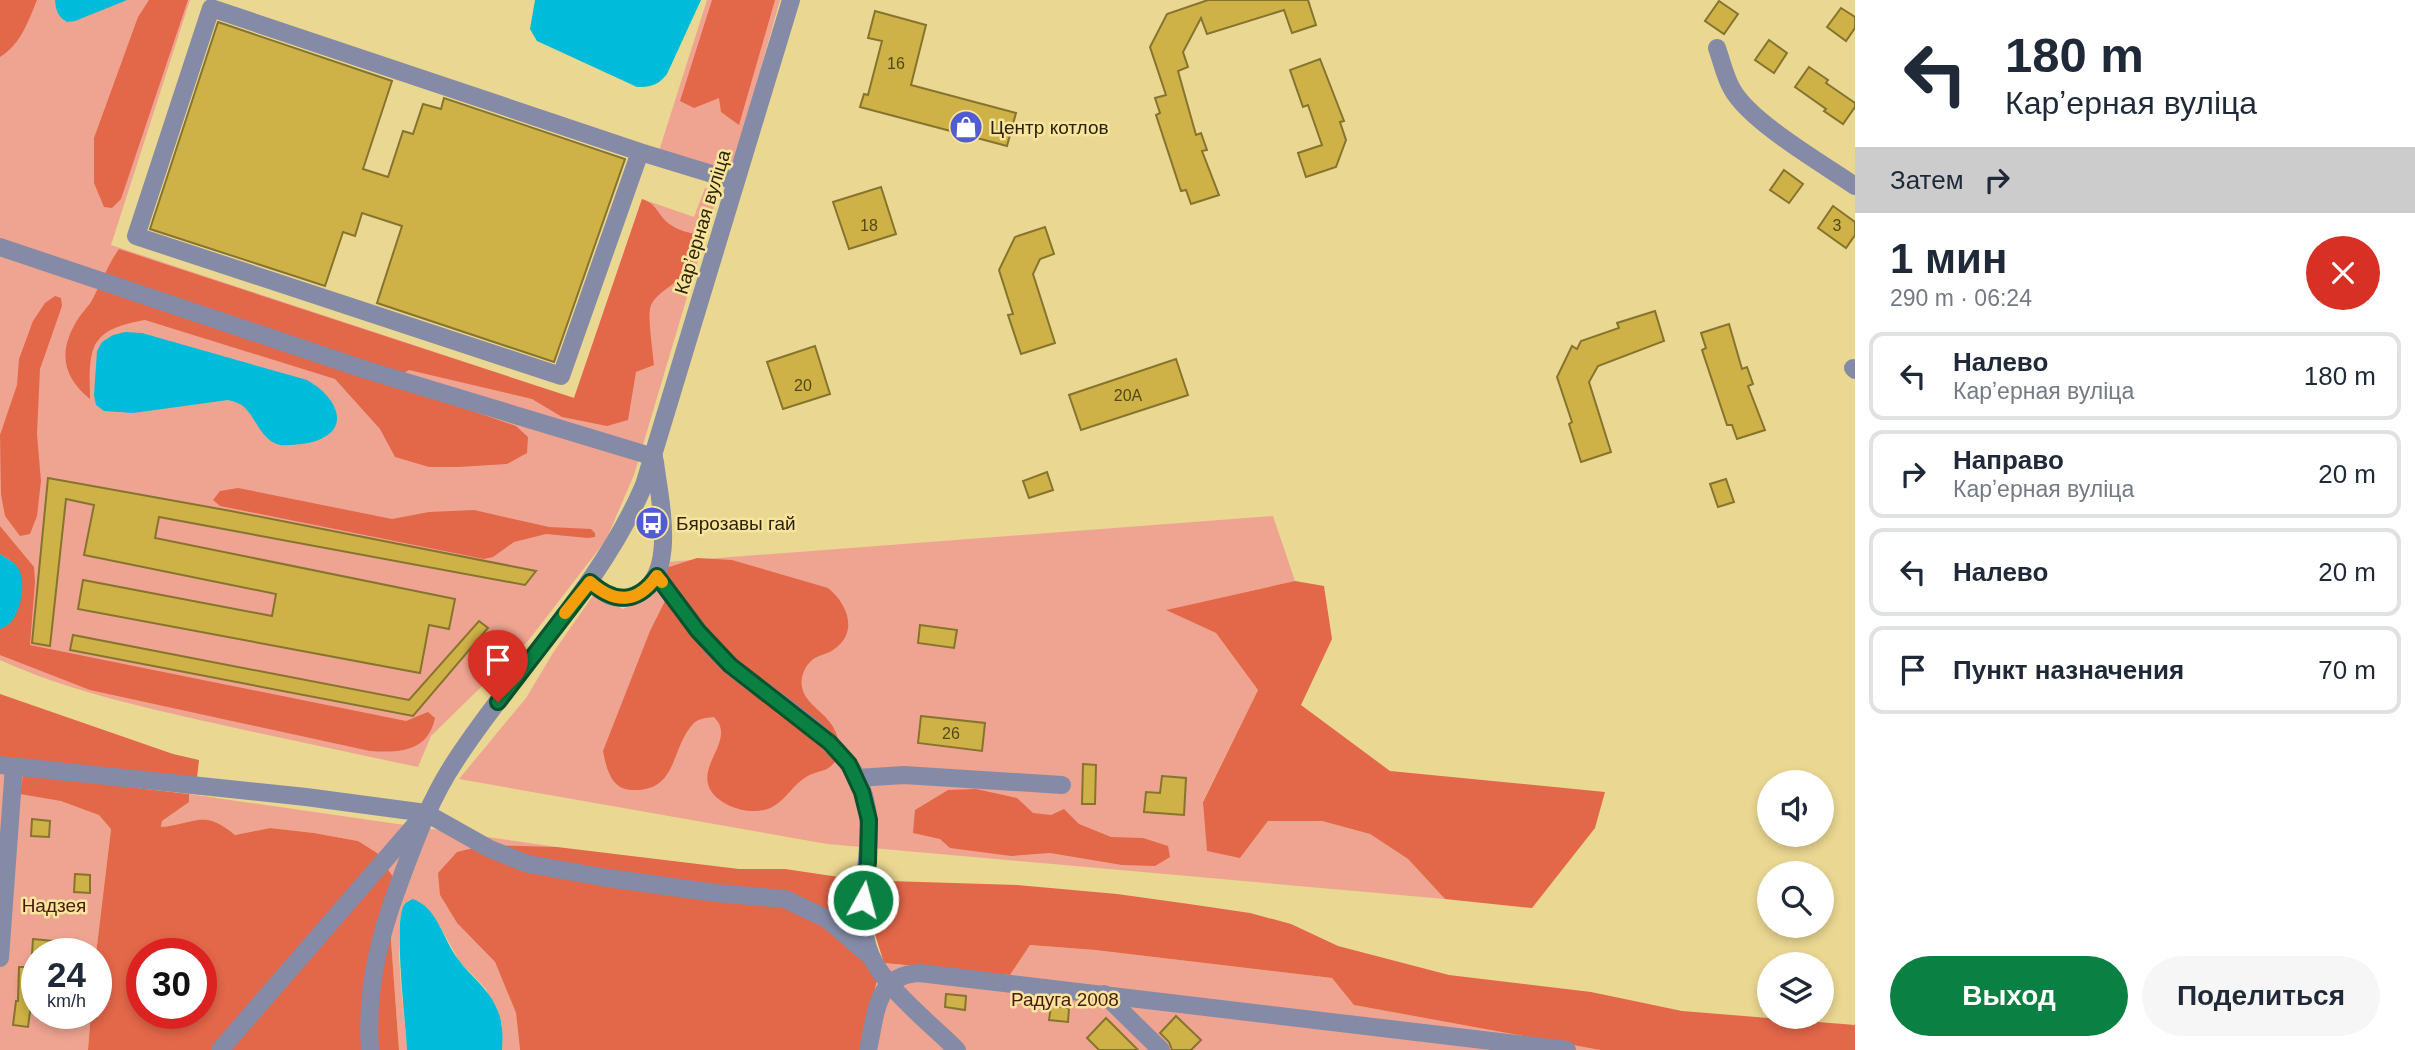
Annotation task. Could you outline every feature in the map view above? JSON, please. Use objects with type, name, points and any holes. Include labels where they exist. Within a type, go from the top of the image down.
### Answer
[{"type":"street","name":"Карʼерная вуліца","points":[[426,813],[457,758],[590,582],[626,523],[654,457],[791,0]]},
{"type":"street","points":[[640,152],[561,376],[136,236],[211,8],[640,152],[736,181]]},
{"type":"street","points":[[1717,48],[1733,91],[1748,110],[1855,186]]},
{"type":"street","points":[[0,247],[363,369],[654,457]]},
{"type":"street","name":"Карʼерная вуліца","points":[[654,457],[663,532],[662,556],[657,576]]},
{"type":"street","points":[[590,582],[609,596],[623,598],[644,591],[657,576],[713,648],[730,665],[841,753],[857,778],[869,820],[863,915],[872,958]]},
{"type":"street","points":[[0,958],[7,765],[306,797],[426,813],[489,849],[528,864],[648,884],[785,899],[827,919],[872,958],[889,983],[957,1050]]},
{"type":"street","points":[[857,778],[904,775],[1062,785]]},
{"type":"street","points":[[220,1050],[426,813]]},
{"type":"street","points":[[370,1050],[369,1005],[379,944],[386,918],[426,813]]},
{"type":"street","points":[[868,1050],[880,998],[889,983],[900,975],[919,973],[1104,994],[1439,1042],[1567,1050]]},
{"type":"street","points":[[1104,994],[1161,1050]]},
{"type":"green space","points":[[0,0],[190,0],[111,245],[574,398],[642,199],[694,217],[705,188],[718,193],[634,475],[606,540],[528,641],[431,736],[418,767],[126,703],[50,680],[0,660]]},
{"type":"green space","points":[[707,0],[780,0],[735,161],[723,170],[659,151]]},
{"type":"green space","points":[[1273,516],[1295,581],[1167,610],[1216,633],[1258,690],[1203,801],[1240,858],[1268,821],[1322,821],[1370,834],[1408,859],[1445,899],[827,844],[459,779],[526,698],[594,594],[623,609],[653,595],[666,562]]},
{"type":"green space","name":"Надзея","points":[[0,757],[151,773],[111,829],[98,938],[21,938],[21,1029],[90,1029],[88,1050],[0,1050]]},
{"type":"green space","points":[[189,794],[557,847],[486,845],[440,895],[457,923],[495,962],[516,1013],[520,1050],[502,1050],[502,1024],[486,989],[460,962],[439,925],[404,904],[399,954],[407,1050],[399,1050],[391,940],[393,877],[358,841],[270,828],[235,835],[206,820],[161,827],[162,821],[188,802]]},
{"type":"green space","name":"Радуга 2008","points":[[1030,945],[1332,978],[1355,1005],[1600,1050],[861,1050],[877,980],[884,963],[1010,975]]},
{"type":"shaded area","points":[[0,0],[37,0],[19,39],[0,57]]},
{"type":"shaded area","points":[[149,0],[188,0],[121,199],[112,208],[104,207],[94,183],[94,138],[138,17]]},
{"type":"shaded area","points":[[712,0],[775,0],[739,125],[721,112],[719,98],[694,108],[680,101]]},
{"type":"shaded area","points":[[642,199],[652,205],[669,224],[695,234],[697,249],[694,262],[687,272],[660,294],[650,309],[654,365],[636,372],[628,420],[607,426],[562,417],[532,399],[409,370],[389,382],[516,426],[528,437],[527,453],[507,464],[429,467],[395,457],[380,429],[335,379],[145,320],[113,329],[96,343],[90,366],[90,399],[74,383],[66,365],[65,355],[70,335],[119,249],[574,398]]},
{"type":"shaded area","points":[[55,296],[61,298],[62,306],[40,369],[37,434],[41,481],[37,516],[30,534],[20,536],[5,516],[1,494],[0,435],[17,385],[19,359],[33,321],[45,303]]},
{"type":"shaded area","points":[[238,488],[392,519],[429,512],[474,510],[549,527],[591,529],[595,537],[546,534],[514,542],[493,557],[484,559],[220,506],[213,500],[220,491]]},
{"type":"shaded area","points":[[0,526],[34,567],[30,645],[406,721],[428,712],[435,718],[431,729],[426,738],[411,748],[370,751],[90,690],[0,655],[0,629],[13,617],[17,609],[21,581],[14,564],[0,554]]},
{"type":"shaded area","points":[[697,558],[732,560],[828,588],[841,602],[848,619],[846,635],[841,643],[830,652],[812,660],[804,670],[802,681],[806,697],[834,728],[840,755],[828,768],[806,777],[779,803],[767,809],[749,811],[731,807],[711,791],[707,781],[708,772],[721,735],[720,726],[714,717],[694,723],[686,733],[666,776],[647,789],[632,790],[619,786],[614,782],[606,764],[603,751],[650,631],[665,601],[663,578],[666,568]]},
{"type":"shaded area","points":[[1295,581],[1324,586],[1332,639],[1301,705],[1390,771],[1605,792],[1595,828],[1532,908],[1445,899],[1408,859],[1370,834],[1322,821],[1268,821],[1240,858],[1207,851],[1203,802],[1258,690],[1216,633],[1166,610]]},
{"type":"shaded area","points":[[0,694],[173,754],[199,760],[197,778],[0,757]]},
{"type":"shaded area","points":[[23,775],[189,794],[189,802],[162,821],[161,827],[207,820],[235,835],[270,828],[314,833],[358,841],[377,853],[393,877],[391,940],[399,1050],[88,1050],[90,1029],[112,1029],[112,938],[98,938],[111,829],[99,815],[61,801],[20,794]]},
{"type":"shaded area","points":[[976,789],[1017,798],[1033,813],[1051,815],[1064,809],[1079,824],[1111,837],[1143,838],[1168,846],[1170,857],[1155,866],[1122,865],[1050,853],[1011,856],[950,848],[940,839],[913,833],[915,810],[948,790]]},
{"type":"shaded area","points":[[486,845],[557,847],[739,869],[785,869],[839,877],[855,884],[854,927],[877,980],[861,1050],[520,1050],[516,1013],[495,962],[457,923],[440,895],[438,873],[457,852]]},
{"type":"shaded area","points":[[889,881],[1017,885],[1117,894],[1250,913],[1291,924],[1338,946],[1449,975],[1591,992],[1682,1011],[1757,1017],[1757,1029],[1834,1029],[1834,1023],[1855,1025],[1855,1050],[1600,1050],[1354,1005],[1332,978],[1095,950],[1030,945],[1010,975],[884,963],[872,925],[872,892]]},
{"type":"water","points":[[55,0],[127,0],[67,22],[58,12]]},
{"type":"water","points":[[535,0],[701,0],[667,74],[654,85],[637,87],[537,41],[530,29]]},
{"type":"water","points":[[125,332],[142,333],[307,380],[318,387],[334,405],[336,423],[332,431],[322,438],[308,443],[280,445],[263,434],[243,406],[228,400],[133,413],[104,411],[96,405],[94,395],[97,351],[102,342]]},
{"type":"water","points":[[0,554],[18,568],[22,588],[20,604],[14,618],[0,629]]},
{"type":"water","points":[[413,899],[421,903],[434,917],[458,959],[493,1000],[501,1023],[502,1050],[407,1050],[400,931],[404,905]]},
{"type":"building","points":[[1208,0],[1308,0],[1316,25],[1292,33],[1284,10],[1207,34],[1201,18],[1183,52],[1188,67],[1178,71],[1196,135],[1201,133],[1207,150],[1202,151],[1219,195],[1191,204],[1186,190],[1181,191],[1156,115],[1160,113],[1155,98],[1166,95],[1150,47],[1167,14]]},
{"type":"building","points":[[1719,1],[1738,14],[1724,34],[1705,21]]},
{"type":"building","points":[[1841,8],[1855,17],[1855,28],[1846,41],[1827,27]]},
{"type":"building","points":[[875,11],[926,25],[911,85],[1016,113],[1007,146],[860,107],[864,94],[868,95],[882,41],[868,38]]},
{"type":"building","points":[[218,22],[392,81],[363,169],[388,177],[403,131],[413,134],[423,104],[441,109],[444,98],[625,159],[554,362],[377,303],[402,226],[362,213],[355,236],[343,232],[325,286],[150,229]]},
{"type":"building","points":[[1769,40],[1787,53],[1774,73],[1755,60]]},
{"type":"building","points":[[1320,59],[1344,121],[1340,122],[1346,140],[1336,167],[1306,177],[1298,153],[1322,145],[1308,105],[1303,107],[1290,70]]},
{"type":"building","points":[[1809,67],[1828,80],[1826,83],[1855,103],[1843,124],[1795,87]]},
{"type":"building","points":[[1784,170],[1803,184],[1789,203],[1770,190]]},
{"type":"building","points":[[881,187],[896,234],[849,249],[833,202]]},
{"type":"building","points":[[1833,206],[1855,222],[1855,235],[1846,248],[1818,228]]},
{"type":"building","points":[[1045,227],[1054,254],[1040,259],[1033,274],[1055,343],[1021,354],[1008,315],[1013,314],[999,270],[1015,237]]},
{"type":"building","points":[[1655,311],[1664,341],[1598,366],[1589,382],[1611,452],[1581,462],[1569,424],[1572,422],[1557,377],[1572,346],[1577,349],[1581,341],[1619,328],[1617,323]]},
{"type":"building","points":[[1729,324],[1742,369],[1747,367],[1753,384],[1748,386],[1765,430],[1737,439],[1732,425],[1727,425],[1702,350],[1706,348],[1701,333]]},
{"type":"building","points":[[815,346],[830,394],[783,409],[767,362]]},
{"type":"building","points":[[1176,359],[1188,395],[1081,430],[1069,395]]},
{"type":"building","points":[[1047,472],[1053,490],[1029,498],[1023,481]]},
{"type":"building","points":[[48,478],[536,571],[525,585],[159,517],[155,538],[455,599],[449,629],[429,625],[420,673],[78,609],[83,580],[272,616],[276,594],[84,555],[94,505],[66,499],[50,646],[32,643]]},
{"type":"building","points":[[1726,479],[1734,502],[1718,507],[1710,484]]},
{"type":"building","points":[[479,621],[488,628],[413,716],[70,650],[73,635],[409,700]]},
{"type":"building","points":[[920,625],[957,630],[954,648],[918,643]]},
{"type":"building","points":[[921,716],[985,723],[982,751],[918,743]]},
{"type":"building","points":[[1083,764],[1096,765],[1095,804],[1082,804]]},
{"type":"building","points":[[1162,776],[1186,778],[1184,815],[1144,812],[1146,792],[1160,793]]},
{"type":"building","points":[[32,819],[50,821],[49,837],[31,836]]},
{"type":"building","points":[[75,874],[90,875],[90,893],[74,892]]},
{"type":"building","points":[[21,967],[21,1026],[13,1025]]},
{"type":"building","points":[[946,994],[966,996],[965,1010],[945,1007]]},
{"type":"building","points":[[1051,1006],[1069,1008],[1068,1022],[1049,1020]]},
{"type":"building","points":[[1176,1016],[1201,1040],[1191,1050],[1172,1050],[1169,1042],[1160,1033]]},
{"type":"building","points":[[1106,1018],[1138,1050],[1099,1050],[1087,1038]]},
{"type":"slow traffic","points":[[565,613],[590,582],[609,596],[623,598],[644,591],[657,576],[662,582]]},
{"type":"place","name":"Центр котлов","points":[[966,127]]},
{"type":"place","name":"Бярозавы гай","points":[[652,523]]},
{"type":"route","points":[[498,702],[590,582],[609,596],[623,598],[644,591],[657,576],[698,631],[730,665],[830,743],[849,764],[862,792],[869,820],[868,862],[863,900]]}]
